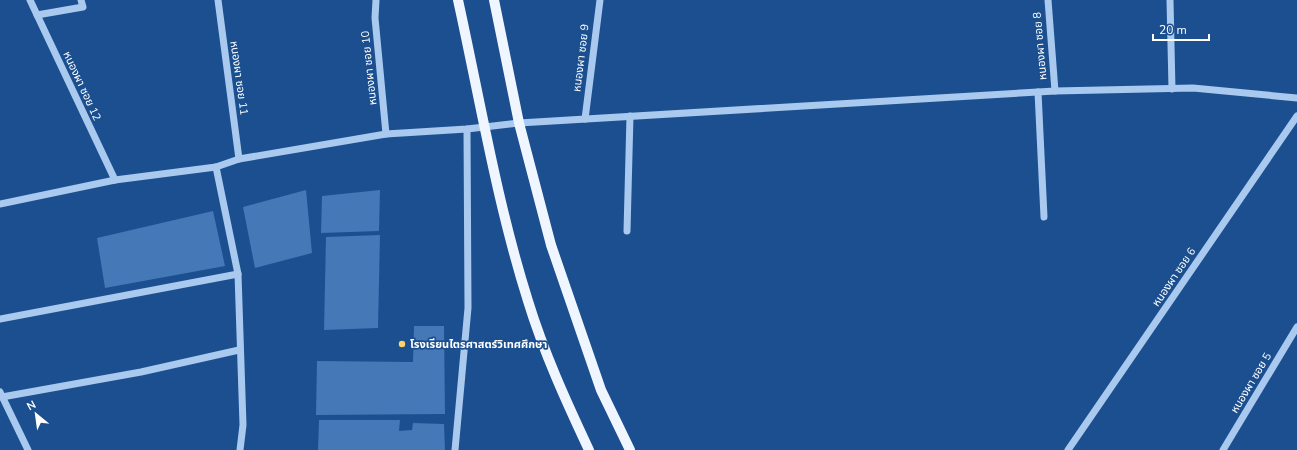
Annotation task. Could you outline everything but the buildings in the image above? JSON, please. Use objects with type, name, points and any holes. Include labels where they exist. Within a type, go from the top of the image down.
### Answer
[{"type":"main road","points":[[458,0],[505,217],[528,301],[557,383],[589,450]]},
{"type":"main road","points":[[494,0],[519,122],[551,246],[601,390],[630,450]]},
{"type":"street","name":"หนองผา ซอย 12","points":[[30,0],[114,180]]},
{"type":"street","points":[[37,15],[82,7],[81,0]]},
{"type":"street","name":"หนองผา ซอย 11","points":[[218,0],[239,159]]},
{"type":"street","name":"หนองผา ซอย 10","points":[[376,0],[375,18],[386,134]]},
{"type":"street","name":"หนองผา ซอย 9","points":[[585,119],[600,0]]},
{"type":"street","name":"หนองผา ซอย 8","points":[[1048,0],[1055,91]]},
{"type":"street","points":[[1170,0],[1172,89]]},
{"type":"street","points":[[0,204],[114,180],[216,167],[239,159],[386,134],[467,128],[519,122],[1055,91],[1193,88],[1297,98]]},
{"type":"street","points":[[1038,92],[1044,216]]},
{"type":"street","points":[[627,231],[630,116]]},
{"type":"street","name":"หนองผา ซอย 6","points":[[1068,450],[1297,116]]},
{"type":"street","points":[[455,450],[468,308],[467,128]]},
{"type":"street","points":[[216,167],[238,274],[239,350],[243,425],[240,450]]},
{"type":"street","points":[[0,319],[238,274]]},
{"type":"street","name":"หนองผา ซอย 5","points":[[1223,450],[1297,327]]},
{"type":"street","points":[[28,450],[1,395],[141,372],[239,350]]},
{"type":"place","name":"โรงเรียนไตรศาสตร์วิเทศศึกษา","points":[[402,344]]}]
